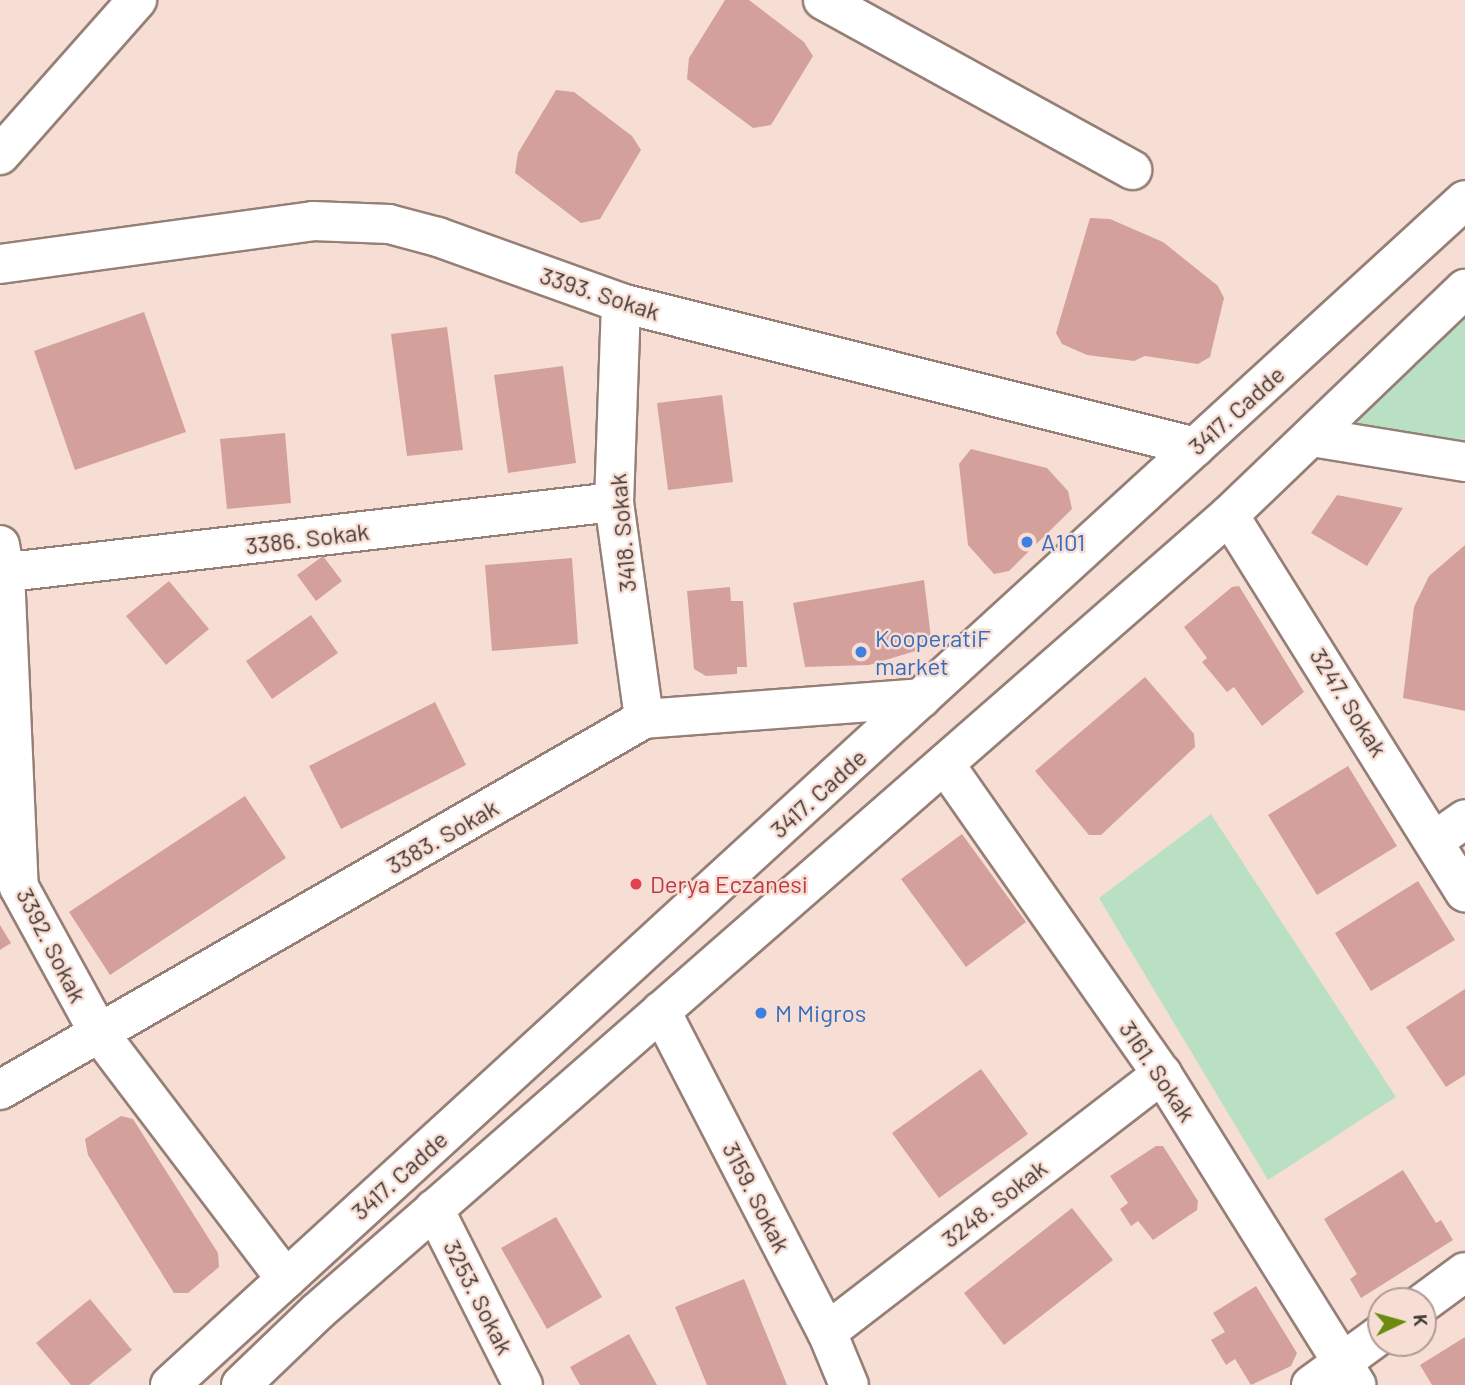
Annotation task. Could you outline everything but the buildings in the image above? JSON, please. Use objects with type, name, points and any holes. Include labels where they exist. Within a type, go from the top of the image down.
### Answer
[{"type":"street","points":[[0,155],[137,0]]},
{"type":"street","points":[[823,0],[1132,170]]},
{"type":"street","name":"3417. Cadde","points":[[170,1385],[1465,200]]},
{"type":"street","name":"3393. Sokak","points":[[0,264],[313,221],[389,224],[438,237],[621,303],[1195,447]]},
{"type":"street","name":"3417. Cadde","points":[[241,1385],[435,1209],[946,766],[1229,515],[1465,289]]},
{"type":"street","name":"3418. Sokak","points":[[621,303],[614,502],[645,719]]},
{"type":"street","points":[[1312,437],[1465,462]]},
{"type":"street","name":"3386. Sokak","points":[[2,564],[614,502]]},
{"type":"street","name":"3247. Sokak","points":[[1229,515],[1465,892]]},
{"type":"street","name":"3392. Sokak","points":[[2,564],[19,887],[99,1033],[286,1279]]},
{"type":"street","name":"3383. Sokak","points":[[0,1090],[645,719],[921,698]]},
{"type":"street","name":"3161. Sokak","points":[[946,766],[1162,1074],[1349,1374]]},
{"type":"street","points":[[1434,841],[1465,819]]},
{"type":"street","name":"3159. Sokak","points":[[661,1011],[827,1332],[849,1385]]},
{"type":"street","name":"3248. Sokak","points":[[827,1332],[1162,1074]]},
{"type":"street","name":"3253. Sokak","points":[[435,1209],[523,1385]]},
{"type":"street","points":[[1437,1293],[1465,1272]]},
{"type":"street","points":[[1311,1385],[1349,1374],[1367,1352]]},
{"type":"green space","points":[[1465,318],[1465,444],[1345,422]]},
{"type":"green space","points":[[1211,814],[1396,1097],[1268,1180],[1099,898]]},
{"type":"place","name":"A101","points":[[1027,542]]},
{"type":"place","name":"KooperatiF market","points":[[861,652]]},
{"type":"place","name":"Derya Eczanesi","points":[[636,884]]},
{"type":"place","name":"M Migros","points":[[761,1013]]}]
